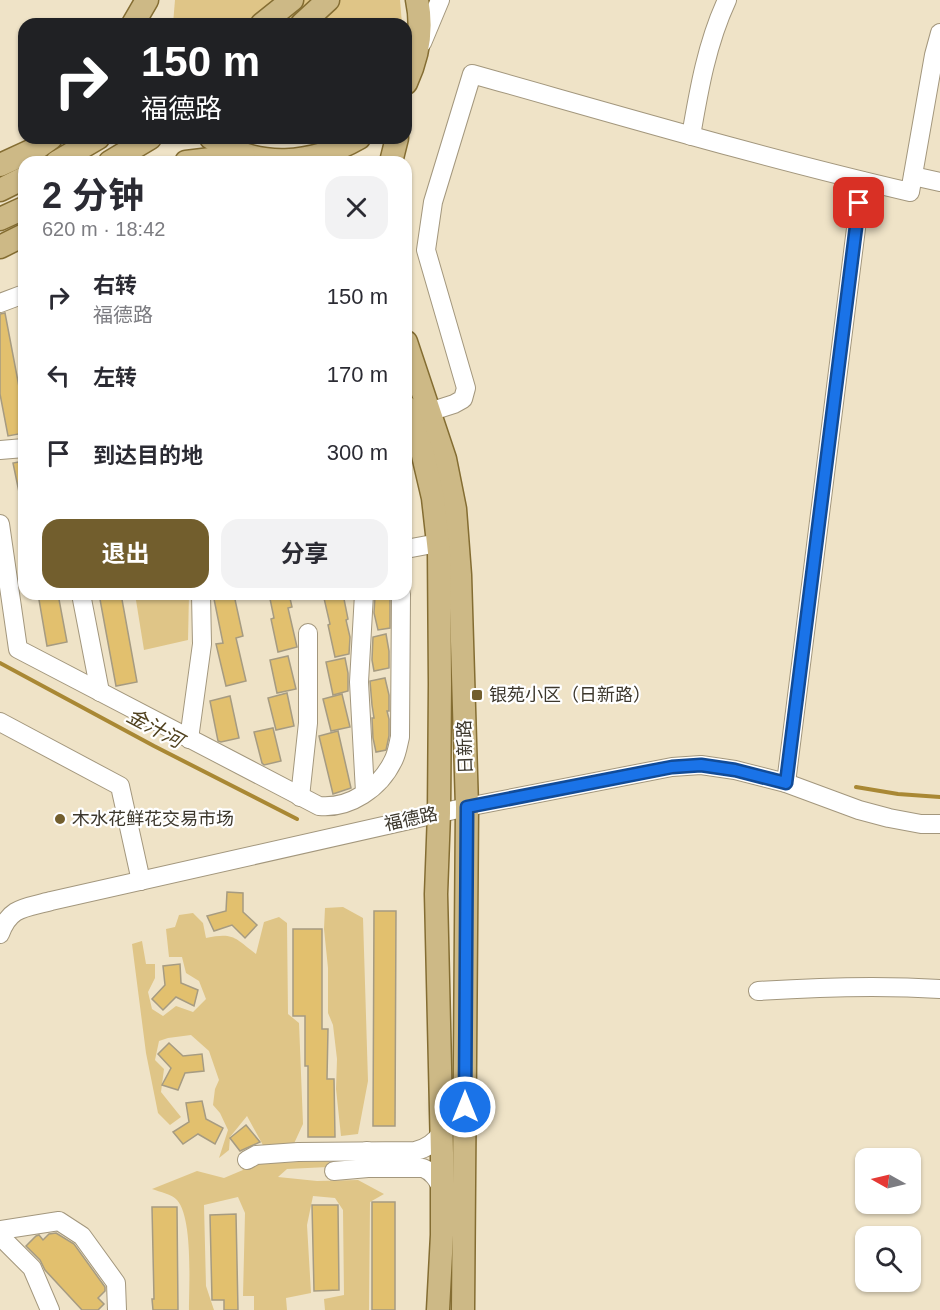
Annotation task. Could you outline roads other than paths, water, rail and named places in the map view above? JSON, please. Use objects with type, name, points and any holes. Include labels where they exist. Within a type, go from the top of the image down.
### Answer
[{"type":"main road","points":[[136,18],[147,0]]},
{"type":"main road","points":[[152,18],[154,0]]},
{"type":"main road","points":[[270,18],[292,0]]},
{"type":"main road","points":[[412,67],[416,56],[419,22],[417,0]]},
{"type":"main road","points":[[20,156],[43,144]]},
{"type":"main road","points":[[67,156],[88,144]]},
{"type":"main road","points":[[120,156],[140,144]]},
{"type":"main road","points":[[222,144],[251,156]]},
{"type":"main road","points":[[317,156],[349,144]]},
{"type":"main road","points":[[238,156],[247,155]]},
{"type":"main road","points":[[0,165],[18,157]]},
{"type":"main road","points":[[0,190],[18,181]]},
{"type":"main road","points":[[0,219],[18,211]]},
{"type":"main road","points":[[0,247],[18,238]]},
{"type":"main road","name":"日新路","points":[[412,360],[445,459],[455,509],[460,575],[467,807],[463,1268],[465,1310]]},
{"type":"main road","name":"日新路","points":[[412,424],[422,451],[433,498],[438,543],[440,684],[436,894],[444,1310]]},
{"type":"main road","name":"日新路","points":[[438,1310],[442,1234]]},
{"type":"street","points":[[416,56],[440,0]]},
{"type":"street","points":[[691,136],[702,72],[720,14],[727,0]]},
{"type":"street","points":[[429,412],[463,399],[466,388],[426,250],[433,202],[472,75],[691,136],[910,192],[934,55],[940,33]]},
{"type":"street","points":[[913,176],[940,182]]},
{"type":"street","points":[[786,783],[862,181]]},
{"type":"street","points":[[0,303],[18,298]]},
{"type":"street","points":[[0,450],[18,448]]},
{"type":"street","points":[[0,524],[18,649]]},
{"type":"street","points":[[412,548],[438,543]]},
{"type":"street","points":[[82,600],[100,692]]},
{"type":"street","points":[[189,739],[201,644],[201,600]]},
{"type":"street","points":[[364,600],[359,681],[365,792]]},
{"type":"street","points":[[0,640],[300,797],[320,806],[332,807],[353,801],[365,792],[379,781],[394,760],[399,737],[401,600]]},
{"type":"street","points":[[300,797],[308,723],[308,633]]},
{"type":"street","points":[[0,722],[120,786],[141,880]]},
{"type":"street","name":"福德路","points":[[0,934],[4,915],[16,910],[439,813],[672,767],[701,765],[735,770],[786,783],[859,810],[889,818],[921,824],[940,824]]},
{"type":"street","points":[[758,991],[898,986],[940,989]]},
{"type":"street","points":[[334,1171],[367,1160],[424,1149],[435,1142],[442,1132]]},
{"type":"street","points":[[248,1160],[256,1155],[287,1153],[367,1160],[423,1168],[438,1180],[442,1189]]},
{"type":"street","points":[[0,1230],[59,1221],[82,1236],[116,1283],[117,1310]]},
{"type":"street","points":[[0,1236],[32,1268],[50,1310]]},
{"type":"waterway","name":"金汁河","points":[[0,663],[154,746],[297,819]]},
{"type":"waterway","name":"金汁河","points":[[856,787],[898,794],[940,797]]},
{"type":"place","name":"银苑小区（日新路）","points":[[477,695]]},
{"type":"place","name":"木水花鲜花交易市场","points":[[60,819]]}]
